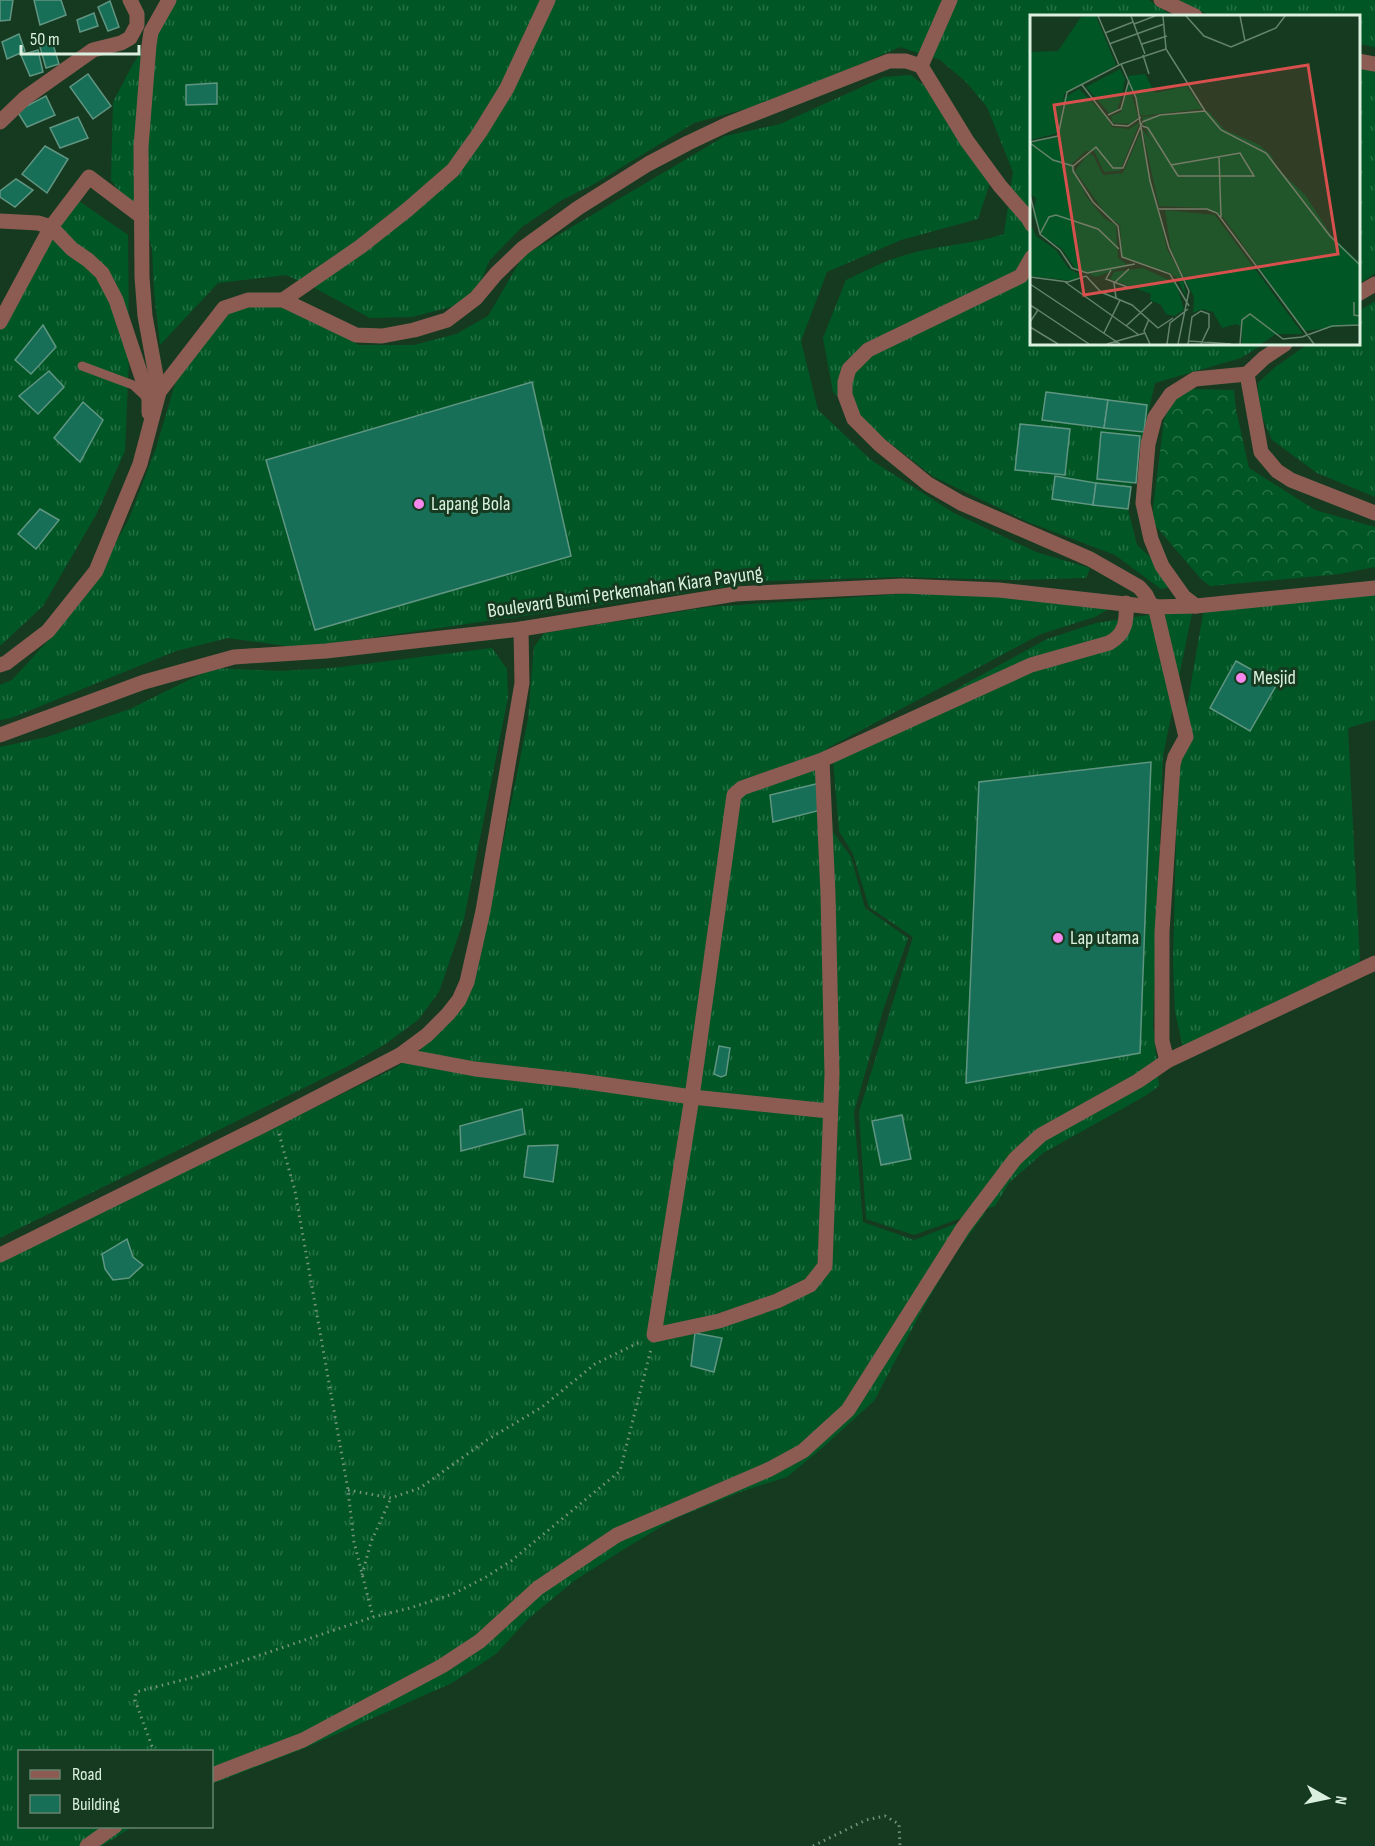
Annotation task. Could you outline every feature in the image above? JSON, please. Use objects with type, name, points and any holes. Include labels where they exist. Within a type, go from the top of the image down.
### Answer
[{"type":"street","points":[[0,122],[25,99],[93,51],[130,38],[137,25],[137,15],[130,0]]},
{"type":"street","points":[[0,665],[48,632],[96,571],[140,464],[150,431],[154,396],[142,277],[141,147],[149,45],[152,32],[168,0]]},
{"type":"street","points":[[283,300],[360,247],[453,170],[507,88],[548,0]]},
{"type":"street","points":[[921,66],[950,0]]},
{"type":"street","points":[[1161,0],[1194,15]]},
{"type":"street","points":[[154,396],[224,308],[248,300],[283,300],[356,335],[382,336],[414,330],[447,320],[476,298],[496,274],[523,248],[578,208],[648,164],[728,124],[889,61],[906,61],[921,66],[967,141],[1030,222]]},
{"type":"street","points":[[1360,62],[1375,64]]},
{"type":"street","points":[[0,321],[51,227],[88,177],[142,217]]},
{"type":"street","points":[[0,221],[38,223],[51,227],[72,249],[102,273],[116,300],[154,396]]},
{"type":"street","points":[[1030,260],[1021,276],[868,350],[849,369],[845,382],[845,394],[854,419],[880,445],[928,484],[961,503],[1090,559],[1140,587],[1153,607],[1186,731],[1184,743],[1173,765],[1161,932],[1162,1041],[1167,1061]]},
{"type":"street","points":[[1360,293],[1375,284]]},
{"type":"street","points":[[1196,606],[1184,597],[1166,572],[1151,539],[1143,503],[1148,444],[1155,417],[1172,394],[1195,379],[1247,374],[1264,358],[1284,345]]},
{"type":"street","points":[[1247,374],[1261,452],[1277,471],[1291,480],[1375,513]]},
{"type":"street","name":"Boulevard Bumi Perkemahan Kiara Payung","points":[[0,735],[144,682],[234,657],[326,651],[521,629],[735,594],[902,586],[999,590],[1153,607],[1196,606],[1375,588]]},
{"type":"street","points":[[822,760],[832,1074],[825,1266],[810,1285],[777,1301],[719,1321],[654,1335],[692,1097],[734,795],[742,788],[822,760],[1031,665],[1109,643],[1118,638],[1127,621],[1126,603]]},
{"type":"street","points":[[0,1255],[400,1055],[427,1035],[448,1014],[459,1000],[467,982],[483,911],[522,683],[521,629]]},
{"type":"street","points":[[213,1775],[303,1740],[442,1666],[480,1641],[538,1588],[617,1535],[760,1474],[803,1451],[849,1410],[963,1228],[1015,1159],[1041,1135],[1138,1082],[1167,1061],[1375,963]]},
{"type":"street","points":[[400,1055],[460,1067],[692,1097],[829,1111]]},
{"type":"street","points":[[87,1846],[114,1828]]},
{"type":"lane","points":[[82,366],[133,385],[154,396]]},
{"type":"path","points":[[274,1120],[295,1191],[348,1490],[354,1542],[373,1617]]},
{"type":"path","points":[[348,1490],[391,1498],[420,1488],[487,1440],[542,1407],[595,1364],[654,1335]]},
{"type":"path","points":[[153,1750],[135,1700],[136,1692],[198,1676],[373,1617],[453,1594],[486,1577],[572,1512],[620,1471],[654,1335]]},
{"type":"path","points":[[362,1576],[372,1542],[391,1498]]},
{"type":"path","points":[[813,1846],[866,1820],[885,1816],[899,1824],[900,1846]]},
{"type":"green space","points":[[176,0],[1149,0],[1171,15],[1030,15],[1030,345],[1261,345],[1241,358],[1155,383],[1127,505],[1137,545],[1181,585],[1161,589],[1115,555],[1028,522],[934,477],[881,436],[833,392],[823,338],[846,280],[902,256],[1004,234],[1013,172],[987,107],[966,82],[940,60],[900,47],[775,101],[694,123],[596,183],[562,200],[522,227],[489,261],[478,289],[458,305],[412,317],[370,318],[286,275],[218,283],[160,345],[152,248],[143,218],[111,180],[113,102],[133,64]]},
{"type":"green space","points":[[1174,0],[1375,0],[1375,47],[1360,44],[1360,15],[1210,15]]},
{"type":"green space","points":[[1360,63],[1375,66],[1375,273],[1360,283]]},
{"type":"green space","points":[[911,75],[948,105],[990,183],[978,219],[901,240],[827,272],[801,341],[818,410],[871,460],[954,513],[1036,552],[1090,568],[1086,578],[1013,580],[900,577],[767,581],[300,648],[228,638],[176,651],[11,718],[0,720],[0,685],[12,680],[55,633],[96,577],[129,519],[156,448],[175,384],[190,358],[227,310],[279,302],[307,315],[359,345],[414,345],[456,334],[488,316],[523,256],[725,136],[780,124],[884,77]]},
{"type":"green space","points":[[79,201],[128,235],[129,358],[125,451],[97,513],[43,606],[0,646],[0,314],[56,221]]},
{"type":"green space","points":[[1375,301],[1375,497],[1317,473],[1272,440],[1257,405],[1258,383],[1274,368],[1307,345],[1360,345],[1360,310]]},
{"type":"green space","points":[[1188,389],[1234,390],[1236,410],[1249,468],[1315,510],[1375,527],[1375,567],[1340,574],[1210,586],[1201,579],[1154,524],[1153,507],[1164,420],[1174,396]]},
{"type":"green space","points":[[1375,585],[1375,720],[1348,728],[1360,962],[1183,1048],[1175,1012],[1173,962],[1178,759],[1205,602]]},
{"type":"green space","points":[[917,593],[1108,600],[1110,608],[1095,617],[1041,634],[826,749],[833,832],[851,857],[865,908],[908,938],[883,1010],[854,1112],[863,1222],[914,1240],[986,1212],[952,1258],[874,1401],[787,1477],[743,1491],[674,1519],[621,1551],[574,1581],[528,1619],[496,1654],[452,1683],[305,1748],[213,1784],[213,1750],[18,1750],[18,1828],[130,1828],[102,1846],[0,1846],[0,1262],[393,1069],[419,1052],[461,991],[484,938],[528,719],[534,647],[544,633],[709,607]]},
{"type":"green space","points":[[1193,608],[1163,756],[1153,1025],[1159,1086],[1043,1153],[1009,1183],[995,1206],[914,1235],[866,1219],[859,1112],[913,937],[869,907],[853,854],[839,831],[833,762],[965,684],[1047,639],[1096,623]]},
{"type":"green space","points":[[492,648],[507,669],[508,697],[464,919],[439,992],[418,1020],[384,1045],[348,1066],[0,1238],[0,747],[47,737],[130,709],[213,668],[280,671],[332,668]]},
{"type":"building","points":[[0,0],[13,0],[10,20],[0,21]]},
{"type":"building","points":[[34,0],[61,0],[66,15],[40,25]]},
{"type":"building","points":[[110,1],[119,27],[108,31],[98,7]]},
{"type":"building","points":[[94,13],[98,26],[80,32],[77,20]]},
{"type":"building","points":[[19,34],[25,51],[7,59],[2,42]]},
{"type":"building","points":[[52,41],[59,64],[46,68],[40,47]]},
{"type":"building","points":[[38,50],[43,72],[30,76],[21,55]]},
{"type":"building","points":[[88,74],[111,106],[93,119],[70,87]]},
{"type":"building","points":[[217,83],[217,104],[186,105],[186,85]]},
{"type":"building","points":[[46,96],[55,115],[27,127],[17,111]]},
{"type":"building","points":[[78,117],[88,138],[60,148],[50,128]]},
{"type":"building","points":[[45,146],[68,159],[47,193],[22,174]]},
{"type":"building","points":[[16,179],[33,190],[15,207],[0,197],[0,191]]},
{"type":"building","points":[[43,325],[56,347],[31,374],[15,360]]},
{"type":"building","points":[[49,371],[64,387],[38,414],[19,396]]},
{"type":"building","name":"Lapang Bola","points":[[532,382],[571,556],[315,630],[266,460]]},
{"type":"building","points":[[1046,392],[1108,400],[1104,428],[1042,420]]},
{"type":"building","points":[[1108,400],[1147,405],[1144,432],[1104,428]]},
{"type":"building","points":[[83,402],[103,420],[80,462],[54,438]]},
{"type":"building","points":[[1020,424],[1070,429],[1065,475],[1015,470]]},
{"type":"building","points":[[1101,432],[1140,436],[1136,483],[1097,479]]},
{"type":"building","points":[[1055,476],[1096,483],[1093,505],[1052,499]]},
{"type":"building","points":[[1096,483],[1131,487],[1128,509],[1093,505]]},
{"type":"building","points":[[40,509],[59,520],[36,549],[18,534]]},
{"type":"building","points":[[1236,661],[1277,684],[1250,731],[1210,708]]},
{"type":"building","name":"Lap utama","points":[[1151,762],[1140,1053],[966,1083],[979,782]]},
{"type":"building","points":[[820,783],[821,810],[773,822],[770,795]]},
{"type":"building","points":[[719,1046],[730,1048],[726,1075],[721,1077],[714,1074]]},
{"type":"building","points":[[522,1109],[525,1134],[461,1151],[460,1126]]},
{"type":"building","points":[[902,1115],[911,1159],[881,1165],[872,1121]]},
{"type":"building","points":[[558,1145],[553,1182],[524,1177],[528,1146]]},
{"type":"building","points":[[127,1239],[133,1257],[143,1265],[129,1278],[113,1280],[105,1269],[102,1254]]},
{"type":"building","points":[[695,1333],[722,1338],[714,1372],[691,1366]]},
{"type":"place","name":"Lapang Bola","points":[[419,504]]},
{"type":"place","name":"Mesjid","points":[[1241,678]]},
{"type":"place","name":"Lap utama","points":[[1058,938]]}]
